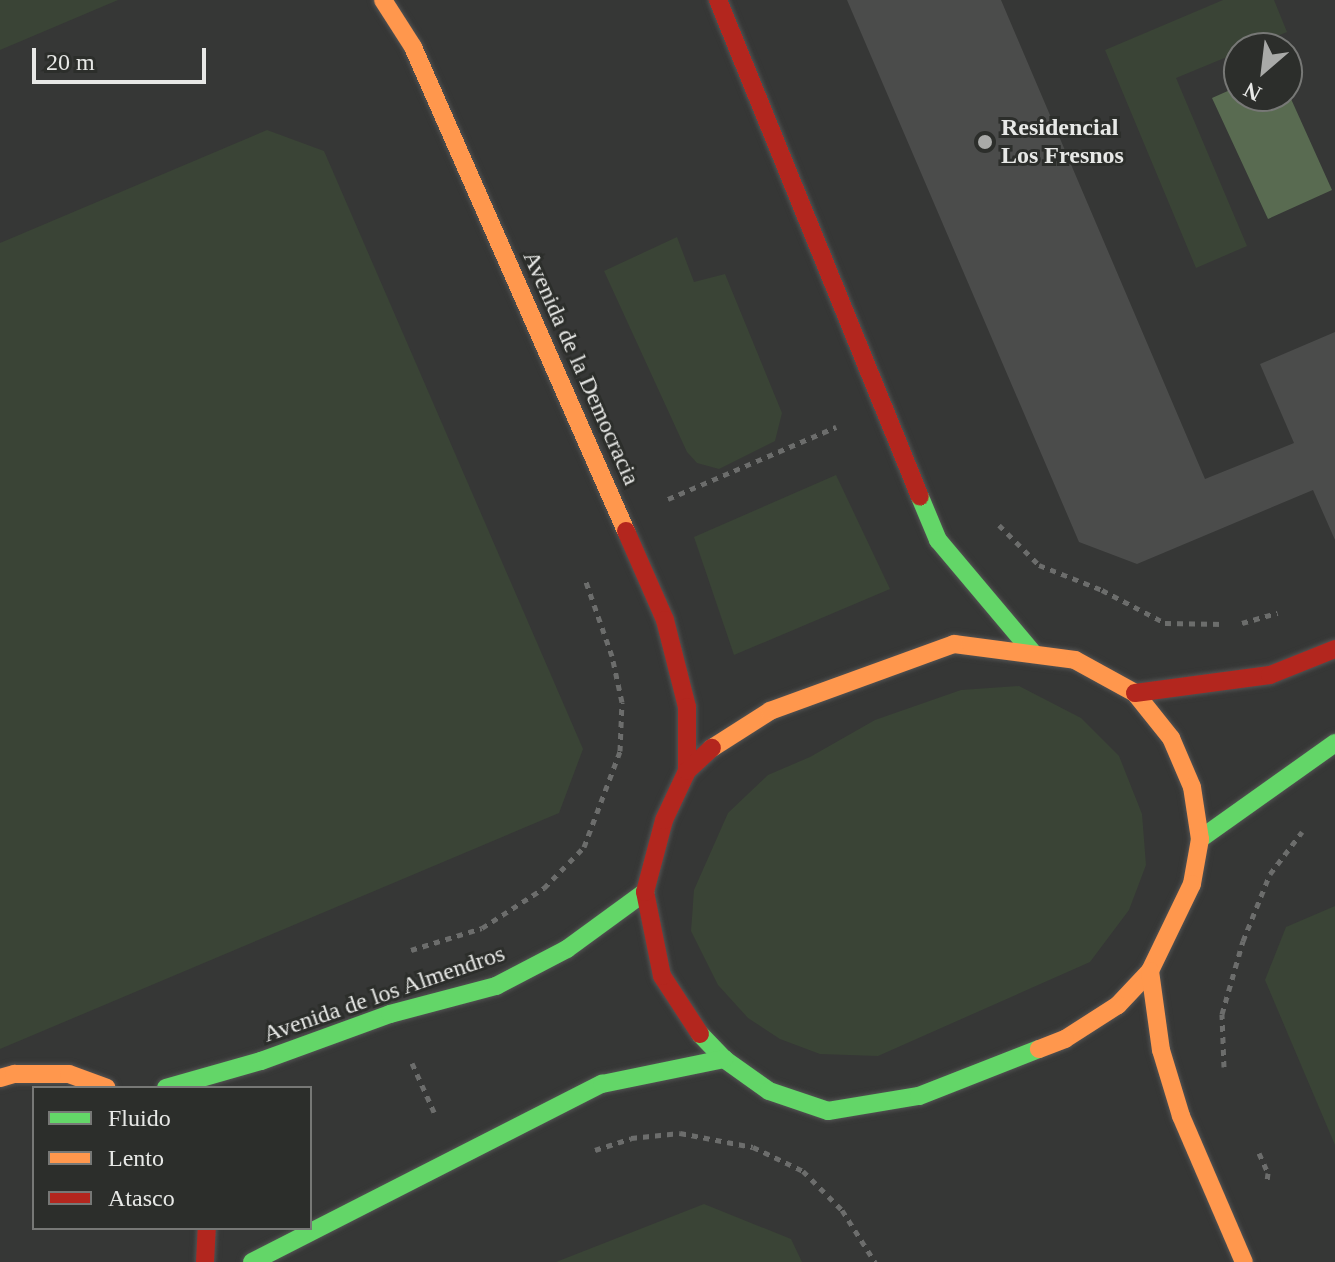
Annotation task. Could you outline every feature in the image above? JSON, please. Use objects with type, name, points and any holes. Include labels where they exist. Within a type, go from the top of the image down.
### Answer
[{"type":"street","name":"Avenida de la Democracia","points":[[383,0],[413,47],[665,620],[687,707],[687,771]]},
{"type":"street","points":[[718,0],[938,540],[1034,654]]},
{"type":"street","points":[[954,644],[1034,654],[1075,660],[1135,693],[1171,738],[1192,787],[1200,839],[1192,884],[1150,971],[1118,1005],[1065,1039],[919,1096],[828,1111],[769,1091],[724,1059],[696,1030],[662,976],[645,892],[664,820],[687,771],[722,739],[770,711],[954,644]]},
{"type":"street","points":[[1135,693],[1270,675],[1335,649]]},
{"type":"street","points":[[1200,839],[1260,793],[1335,743]]},
{"type":"street","name":"Avenida de los Almendros","points":[[173,1086],[261,1061],[390,1014],[496,986],[567,949],[645,892]]},
{"type":"street","points":[[1150,971],[1161,1050],[1181,1116],[1244,1262]]},
{"type":"street","points":[[252,1262],[602,1084],[724,1059]]},
{"type":"street","points":[[0,1078],[14,1074],[69,1074],[102,1086]]},
{"type":"street","points":[[205,1262],[207,1230]]},
{"type":"path","points":[[995,521],[1039,565],[1102,590],[1165,623],[1236,625],[1274,612],[1295,619],[1314,657]]},
{"type":"path","points":[[1229,1082],[1224,1068],[1222,1014],[1243,941],[1270,874],[1304,829]]},
{"type":"path","points":[[1226,1221],[1264,1204],[1268,1173],[1256,1148]]},
{"type":"shaded area","points":[[0,0],[118,0],[0,50]]},
{"type":"shaded area","points":[[1223,0],[1274,0],[1287,32],[1223,32],[1223,59],[1176,78],[1247,246],[1196,268],[1105,50]]},
{"type":"shaded area","points":[[1223,93],[1223,112],[1297,112],[1332,190],[1268,219],[1212,98]]},
{"type":"shaded area","points":[[267,130],[324,151],[583,749],[559,813],[0,1049],[0,243]]},
{"type":"shaded area","points":[[677,237],[694,282],[725,274],[782,413],[775,441],[719,469],[697,463],[687,452],[604,271]]},
{"type":"shaded area","points":[[836,475],[890,589],[734,655],[694,537]]},
{"type":"shaded area","points":[[1019,686],[1081,718],[1119,756],[1142,814],[1146,865],[1129,910],[1090,962],[878,1056],[820,1054],[780,1039],[748,1018],[718,985],[691,931],[694,890],[728,813],[768,775],[810,757],[875,720],[961,690]]},
{"type":"shaded area","points":[[1335,906],[1335,1145],[1265,980],[1286,927]]},
{"type":"shaded area","points":[[704,1204],[791,1239],[802,1262],[556,1262]]},
{"type":"building","name":"Residencial Los Fresnos","points":[[847,0],[1001,0],[1205,479],[1294,443],[1260,364],[1335,332],[1335,540],[1313,490],[1137,564],[1079,542]]},
{"type":"traffic: fast","points":[[920,497],[938,540],[1034,654]]},
{"type":"traffic: fast","points":[[1200,839],[1335,743]]},
{"type":"traffic: fast","points":[[173,1086],[261,1061],[390,1014],[496,986],[567,949],[645,892]]},
{"type":"traffic: fast","points":[[700,1034],[724,1059],[769,1091],[828,1111],[919,1096],[1039,1049]]},
{"type":"traffic: fast","points":[[252,1262],[602,1084],[724,1059]]},
{"type":"traffic: slow","points":[[383,0],[413,47],[626,531]]},
{"type":"traffic: slow","points":[[954,644],[1075,660],[1135,693],[1171,738],[1192,787],[1200,839],[1192,884],[1150,971],[1118,1005],[1065,1039],[1039,1049]]},
{"type":"traffic: slow","points":[[712,748],[770,711],[954,644]]},
{"type":"traffic: slow","points":[[1150,971],[1161,1050],[1181,1116],[1244,1262]]},
{"type":"traffic: slow","points":[[0,1078],[14,1074],[69,1074],[102,1086]]},
{"type":"traffic: jam","points":[[718,0],[920,497]]},
{"type":"traffic: jam","points":[[626,531],[665,620],[687,707],[687,771]]},
{"type":"traffic: jam","points":[[1135,693],[1270,675],[1335,649]]},
{"type":"traffic: jam","points":[[700,1034],[662,976],[645,892],[664,820],[687,771],[712,748]]},
{"type":"traffic: jam","points":[[205,1262],[207,1230]]},
{"type":"place","name":"Residencial Los Fresnos","points":[[985,142]]}]
